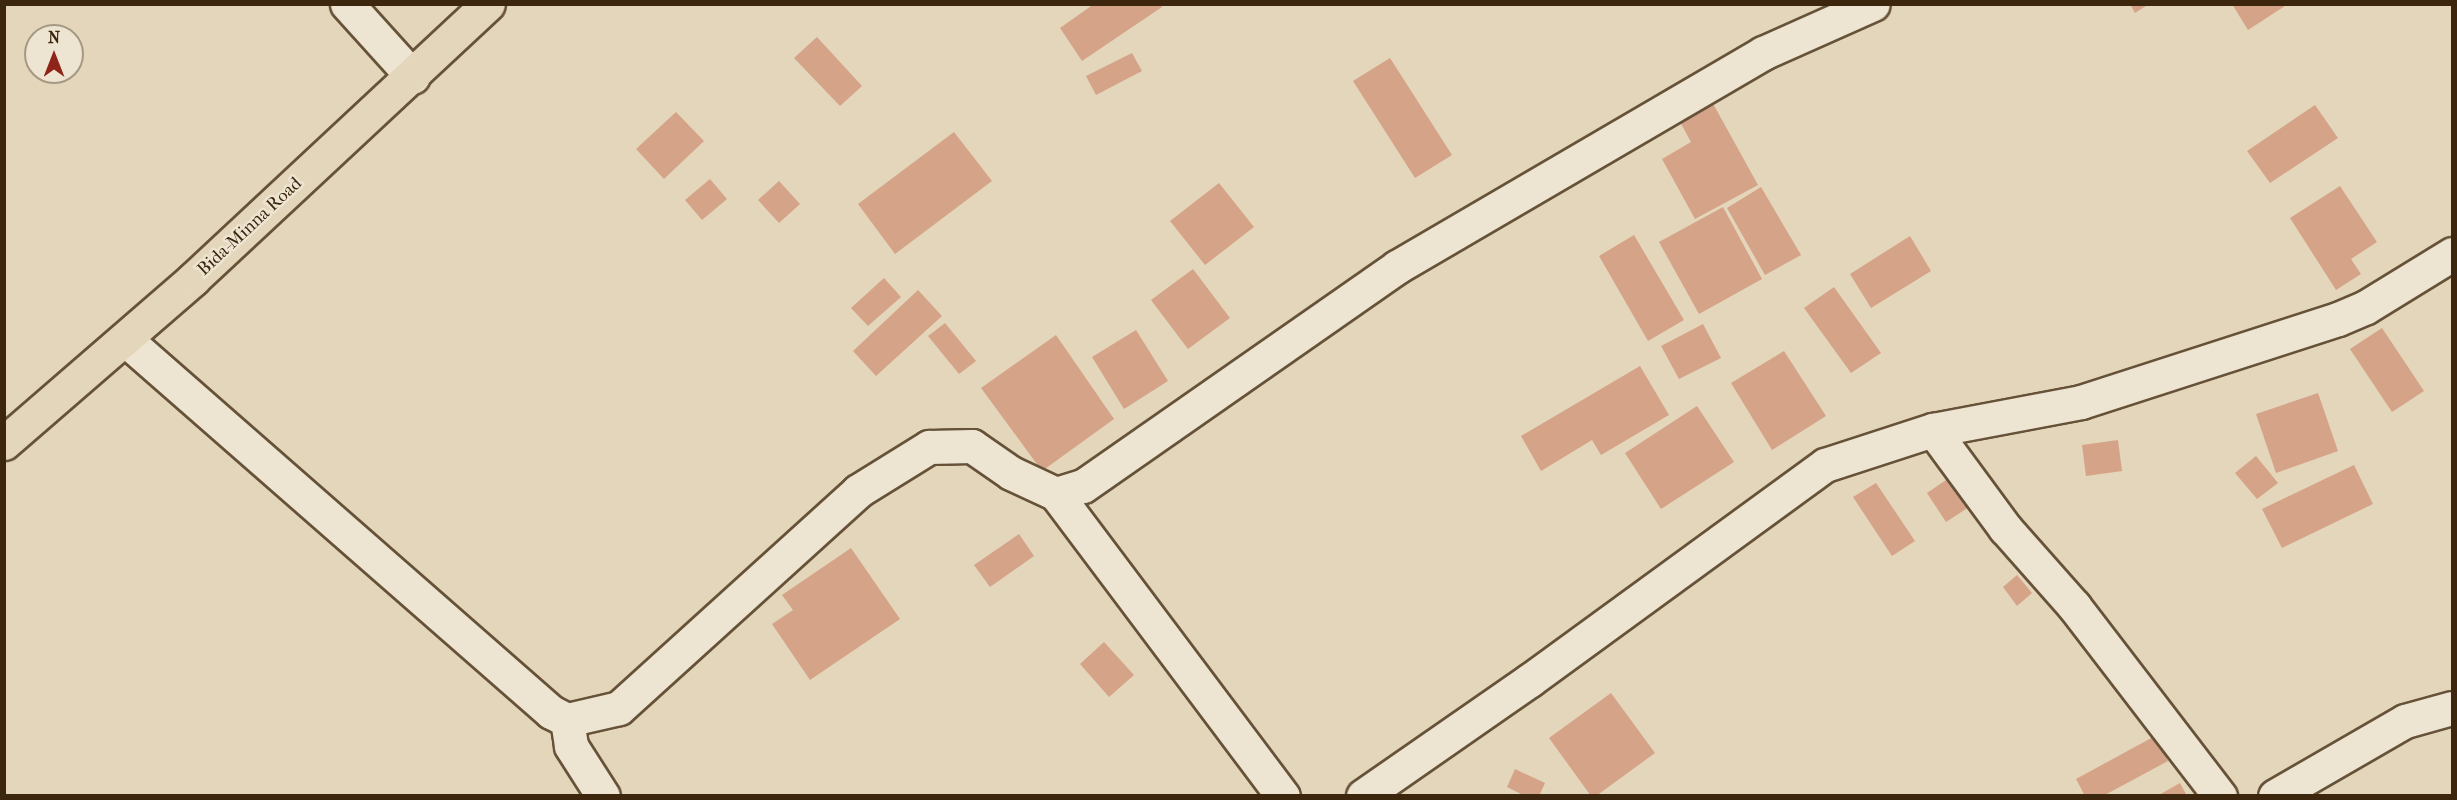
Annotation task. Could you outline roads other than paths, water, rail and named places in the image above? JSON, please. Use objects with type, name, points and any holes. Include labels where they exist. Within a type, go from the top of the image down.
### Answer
[{"type":"main road","name":"Bida-Minna Road","points":[[4,443],[125,339],[413,77],[488,4]]},
{"type":"street","points":[[347,4],[413,77]]},
{"type":"street","points":[[1056,494],[1083,486],[1396,267],[1763,52],[1873,4]]},
{"type":"street","points":[[1363,795],[1530,680],[1825,465],[1934,430],[2081,402],[2338,319],[2366,307],[2452,254]]},
{"type":"street","points":[[125,339],[551,712],[567,720],[619,708],[858,491],[929,447],[972,446],[1011,473],[1056,494],[1283,795]]},
{"type":"street","points":[[1934,430],[2006,528],[2073,606],[2220,795]]},
{"type":"street","points":[[2275,795],[2405,721],[2452,708]]},
{"type":"street","points":[[567,720],[571,746],[603,795]]}]
